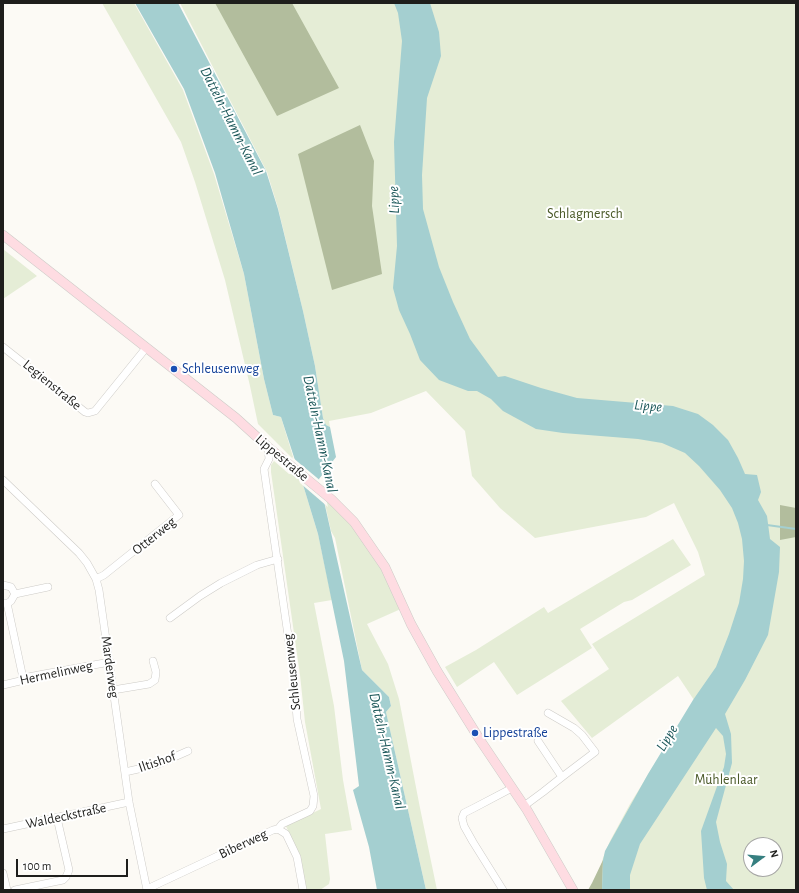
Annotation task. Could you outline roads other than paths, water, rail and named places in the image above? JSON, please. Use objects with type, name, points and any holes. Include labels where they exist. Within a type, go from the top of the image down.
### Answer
[{"type":"main road","name":"Lippestraße","points":[[3,235],[236,418],[268,447],[331,499],[354,522],[379,558],[394,584],[412,624],[437,671],[524,806],[573,890]]},
{"type":"street","name":"Legienstraße","points":[[3,347],[88,413],[95,411],[146,348]]},
{"type":"street","name":"Schleusenweg","points":[[268,447],[269,459],[264,469],[294,678],[297,719],[314,796],[313,806],[310,811],[282,824],[278,829]]},
{"type":"street","name":"Marderweg","points":[[3,480],[79,553],[87,563],[96,579],[110,662],[129,802],[147,889]]},
{"type":"street","name":"Otterweg","points":[[96,579],[104,575],[179,515],[155,484]]},
{"type":"street","points":[[170,618],[221,583],[257,565],[278,559]]},
{"type":"street","points":[[3,585],[11,587],[15,594]]},
{"type":"street","points":[[23,678],[5,603],[11,601],[15,594],[48,587]]},
{"type":"street","points":[[113,690],[149,684],[155,680],[156,672],[153,661]]},
{"type":"street","name":"Hermelinweg","points":[[3,685],[20,681],[23,678],[70,668],[110,662]]},
{"type":"street","points":[[524,806],[595,752],[582,735],[574,728],[548,713]]},
{"type":"street","points":[[538,741],[562,777]]},
{"type":"street","name":"Iltishof","points":[[125,772],[156,765],[188,750]]},
{"type":"street","points":[[503,890],[473,842],[464,826],[462,818],[464,813],[512,788]]},
{"type":"street","name":"Waldeckstraße","points":[[3,829],[129,802]]},
{"type":"street","points":[[15,890],[63,880],[66,877],[69,870],[57,818]]},
{"type":"street","name":"Biberweg","points":[[147,889],[278,829],[286,834],[297,857],[303,890]]},
{"type":"street","points":[[3,873],[7,890]]},
{"type":"water","name":"Datteln-Hamm-Kanal","points":[[135,3],[178,3],[266,171],[278,209],[303,311],[315,366],[323,418],[326,425],[330,427],[336,457],[319,479],[362,670],[389,697],[391,706],[386,712],[426,890],[377,890],[369,847],[353,790],[359,786],[344,661],[318,534],[281,417],[273,415],[264,379],[244,274],[215,173],[184,89]]},
{"type":"water","name":"Lippe","points":[[394,3],[430,3],[439,32],[441,56],[427,98],[422,175],[423,209],[439,267],[453,302],[470,339],[498,377],[505,376],[577,398],[673,406],[698,414],[713,425],[728,440],[745,474],[757,475],[761,492],[758,500],[767,516],[770,539],[780,547],[779,572],[768,635],[745,680],[725,714],[731,734],[732,763],[716,822],[727,864],[726,881],[734,890],[707,890],[704,878],[701,831],[724,767],[726,754],[723,736],[716,728],[640,844],[630,875],[630,890],[602,890],[603,860],[605,851],[648,774],[693,700],[716,667],[729,634],[739,603],[743,579],[744,561],[742,539],[738,523],[732,508],[720,490],[699,466],[685,453],[662,443],[638,439],[563,433],[536,429],[503,411],[491,399],[477,391],[468,391],[439,380],[420,360],[399,310],[393,288],[397,246],[394,142],[402,41],[398,13]]},
{"type":"waterway","points":[[767,525],[796,529]]},
{"type":"place","name":"Schleusenweg","points":[[174,369]]},
{"type":"place","name":"Lippestraße","points":[[475,733]]},
{"type":"park label","name":"Schlagmersch","points":[[585,214]]},
{"type":"park label","name":"Mühlenlaar","points":[[726,780]]}]
